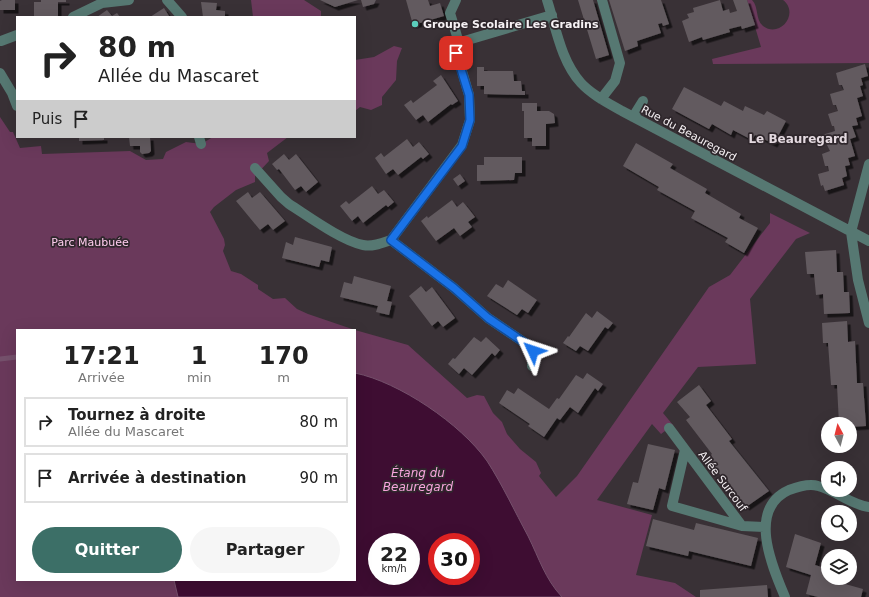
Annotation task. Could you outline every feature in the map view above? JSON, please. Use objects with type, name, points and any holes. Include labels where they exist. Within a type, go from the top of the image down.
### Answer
[{"type":"street","points":[[75,16],[102,3],[129,0]]},
{"type":"street","points":[[167,0],[181,16]]},
{"type":"street","points":[[255,168],[285,201],[351,241],[364,245],[378,244],[391,240],[462,146],[470,120],[469,95],[453,45],[450,12],[456,0]]},
{"type":"street","name":"Rue du Beauregard","points":[[547,0],[564,54],[572,70],[582,84],[601,99],[869,241]]},
{"type":"street","points":[[601,99],[615,81],[620,63],[602,0]]},
{"type":"street","points":[[453,45],[552,15]]},
{"type":"street","points":[[0,42],[16,35]]},
{"type":"street","points":[[0,73],[12,93],[16,103]]},
{"type":"street","points":[[634,117],[642,101]]},
{"type":"street","points":[[869,164],[851,232],[858,280],[869,322]]},
{"type":"street","points":[[391,240],[454,288],[488,318],[528,345],[533,351],[532,366]]},
{"type":"street","name":"Allée Surcouf","points":[[669,428],[742,526]]},
{"type":"street","name":"Allée Surcouf","points":[[685,450],[672,506],[742,526],[765,527]]},
{"type":"street","points":[[785,597],[770,561],[765,527],[770,507],[780,494],[797,487],[818,486],[837,496],[869,507]]},
{"type":"green space","points":[[251,0],[304,0],[321,11],[321,16],[253,16]]},
{"type":"green space","points":[[747,0],[752,0],[756,6],[759,20],[763,26],[769,29],[776,29],[786,23],[789,17],[788,5],[783,0],[869,0],[869,63],[713,64],[712,59],[761,47]]},
{"type":"green space","points":[[394,46],[402,48],[397,61],[396,80],[382,97],[382,105],[371,110],[360,107],[356,110],[356,60],[374,57]]},
{"type":"green space","name":"Parc Maubuée","points":[[0,117],[10,132],[13,132],[20,148],[41,146],[42,154],[130,151],[146,160],[163,159],[166,152],[186,142],[201,144],[211,138],[287,138],[267,153],[269,161],[255,176],[255,182],[236,190],[214,207],[210,212],[224,239],[225,245],[223,251],[231,271],[241,274],[258,285],[258,289],[273,299],[285,298],[297,309],[352,329],[16,329],[16,581],[356,581],[356,330],[408,345],[467,398],[477,395],[484,396],[493,413],[502,422],[507,434],[520,449],[536,462],[541,473],[539,476],[556,497],[577,476],[709,287],[730,275],[770,223],[770,213],[810,233],[796,239],[750,299],[756,364],[698,367],[663,413],[673,425],[661,434],[652,424],[597,500],[652,515],[636,575],[675,583],[696,597],[0,597]]},
{"type":"water","name":"Étang du Beauregard","points":[[356,373],[391,385],[428,406],[462,433],[476,447],[498,479],[547,576],[562,597],[178,597],[174,581],[356,581]]},
{"type":"building","points":[[15,0],[15,10],[0,10],[0,1]]},
{"type":"building","points":[[41,0],[66,0],[66,2],[58,2],[58,16],[34,16],[34,2],[41,2]]},
{"type":"building","points":[[320,0],[358,0],[335,7]]},
{"type":"building","points":[[361,0],[376,0],[374,4],[363,7]]},
{"type":"building","points":[[406,0],[428,0],[430,6],[440,3],[444,16],[413,25]]},
{"type":"building","points":[[578,0],[593,0],[609,55],[596,59]]},
{"type":"building","points":[[609,0],[661,0],[669,24],[663,26],[662,23],[658,24],[661,33],[637,41],[638,46],[625,51]]},
{"type":"building","points":[[720,0],[723,11],[729,9],[730,13],[737,11],[733,0],[747,0],[755,25],[742,29],[741,26],[729,29],[730,32],[703,40],[702,37],[689,42],[682,21],[689,18],[687,14],[694,12],[693,8]]},
{"type":"building","points":[[201,2],[217,3],[216,10],[225,11],[225,16],[203,16]]},
{"type":"building","points":[[164,8],[169,16],[152,16]]},
{"type":"building","points":[[107,10],[112,16],[98,16]]},
{"type":"building","points":[[117,13],[119,16],[112,16]]},
{"type":"building","points":[[865,64],[868,76],[861,78],[863,85],[860,86],[863,96],[857,98],[862,116],[856,118],[858,125],[852,126],[856,137],[850,139],[855,156],[848,158],[850,165],[845,166],[847,176],[842,178],[844,185],[825,191],[823,185],[821,186],[818,174],[829,171],[828,166],[825,166],[822,154],[830,151],[822,135],[835,131],[828,114],[838,111],[836,105],[833,105],[830,94],[844,90],[842,85],[839,85],[836,73]]},
{"type":"building","points":[[477,67],[484,67],[484,71],[513,71],[514,81],[521,81],[522,91],[525,91],[525,95],[484,94],[484,86],[477,86]]},
{"type":"building","points":[[441,75],[458,101],[452,105],[451,104],[428,122],[423,115],[416,120],[404,105],[411,100],[413,103],[437,85],[433,81]]},
{"type":"building","points":[[684,87],[721,106],[724,101],[743,111],[745,106],[764,115],[767,111],[786,121],[774,144],[755,135],[752,140],[733,130],[731,135],[712,124],[709,129],[672,109]]},
{"type":"building","points":[[522,103],[537,103],[537,111],[549,111],[554,114],[555,123],[546,124],[546,146],[532,146],[532,138],[524,138],[524,111],[522,111]]},
{"type":"building","points":[[79,138],[104,138],[104,140],[79,141]]},
{"type":"building","points":[[129,138],[150,138],[151,151],[149,153],[142,154],[140,152],[140,146],[130,146]]},
{"type":"building","points":[[407,139],[413,147],[419,142],[429,154],[423,159],[421,157],[398,175],[393,169],[386,174],[375,158],[381,153],[384,157]]},
{"type":"building","points":[[636,143],[673,164],[670,168],[707,189],[705,193],[741,214],[739,218],[758,228],[744,253],[725,242],[728,238],[691,218],[695,211],[657,190],[659,187],[623,166]]},
{"type":"building","points":[[284,154],[289,160],[296,154],[318,182],[306,192],[301,186],[295,190],[279,169],[277,170],[272,164]]},
{"type":"building","points":[[484,157],[522,157],[522,173],[515,173],[514,180],[477,181],[477,165],[484,165]]},
{"type":"building","points":[[460,174],[465,181],[458,186],[453,179]]},
{"type":"building","points":[[372,186],[378,194],[384,190],[394,202],[388,207],[386,205],[363,223],[358,216],[352,221],[340,206],[346,201],[349,204]]},
{"type":"building","points":[[248,192],[252,198],[260,192],[285,221],[273,230],[268,224],[260,230],[236,201]]},
{"type":"building","points":[[452,200],[457,207],[463,202],[475,217],[468,222],[472,227],[460,236],[454,228],[436,241],[421,221],[427,216],[428,218]]},
{"type":"building","points":[[295,237],[332,247],[329,262],[321,260],[319,267],[282,258],[286,242],[293,245]]},
{"type":"building","points":[[836,250],[837,272],[843,272],[844,292],[849,292],[850,313],[824,314],[823,294],[816,295],[814,274],[807,274],[805,252]]},
{"type":"building","points":[[354,276],[391,286],[387,301],[392,302],[389,315],[376,312],[378,306],[340,297],[344,282],[352,284]]},
{"type":"building","points":[[508,280],[537,300],[528,313],[522,309],[517,315],[487,296],[496,284],[503,288]]},
{"type":"building","points":[[421,286],[426,292],[432,287],[455,318],[443,327],[438,321],[432,326],[409,296]]},
{"type":"building","points":[[597,311],[613,323],[608,329],[605,327],[588,351],[580,346],[576,351],[563,343],[586,313],[592,318]]},
{"type":"building","points":[[847,321],[848,342],[855,341],[857,383],[863,383],[866,426],[857,427],[857,417],[839,417],[837,385],[831,385],[828,343],[823,343],[822,323]]},
{"type":"building","points":[[474,337],[481,342],[486,337],[500,350],[495,356],[492,353],[472,375],[464,368],[459,374],[448,364],[453,358],[455,359]]},
{"type":"building","points":[[587,373],[603,384],[598,391],[595,388],[578,413],[570,407],[560,420],[557,418],[544,437],[528,426],[530,424],[499,403],[507,390],[514,394],[518,388],[549,409],[557,398],[559,399],[576,375],[583,379]]},
{"type":"building","points":[[699,385],[711,401],[706,405],[732,439],[729,441],[769,491],[746,507],[707,458],[712,454],[686,420],[690,417],[677,402]]},
{"type":"building","points":[[648,444],[675,450],[665,490],[659,488],[653,510],[627,504],[633,482],[638,483]]},
{"type":"building","points":[[653,519],[694,530],[696,523],[758,538],[751,566],[689,551],[688,556],[646,546]]},
{"type":"building","points":[[795,534],[821,543],[815,565],[821,567],[821,585],[849,585],[863,589],[861,597],[818,597],[806,594],[811,575],[786,567]]},
{"type":"building","points":[[767,585],[768,597],[700,597],[700,590]]},
{"type":"waterway","points":[[0,359],[16,357]]},
{"type":"place","name":"Groupe Scolaire Les Gradins","points":[[415,24]]},
{"type":"district","name":"Le Beauregard","points":[[798,139]]},
{"type":"route","points":[[456,53],[469,95],[470,120],[462,146],[449,161],[391,240],[454,288],[488,318],[528,345],[533,351]]}]
